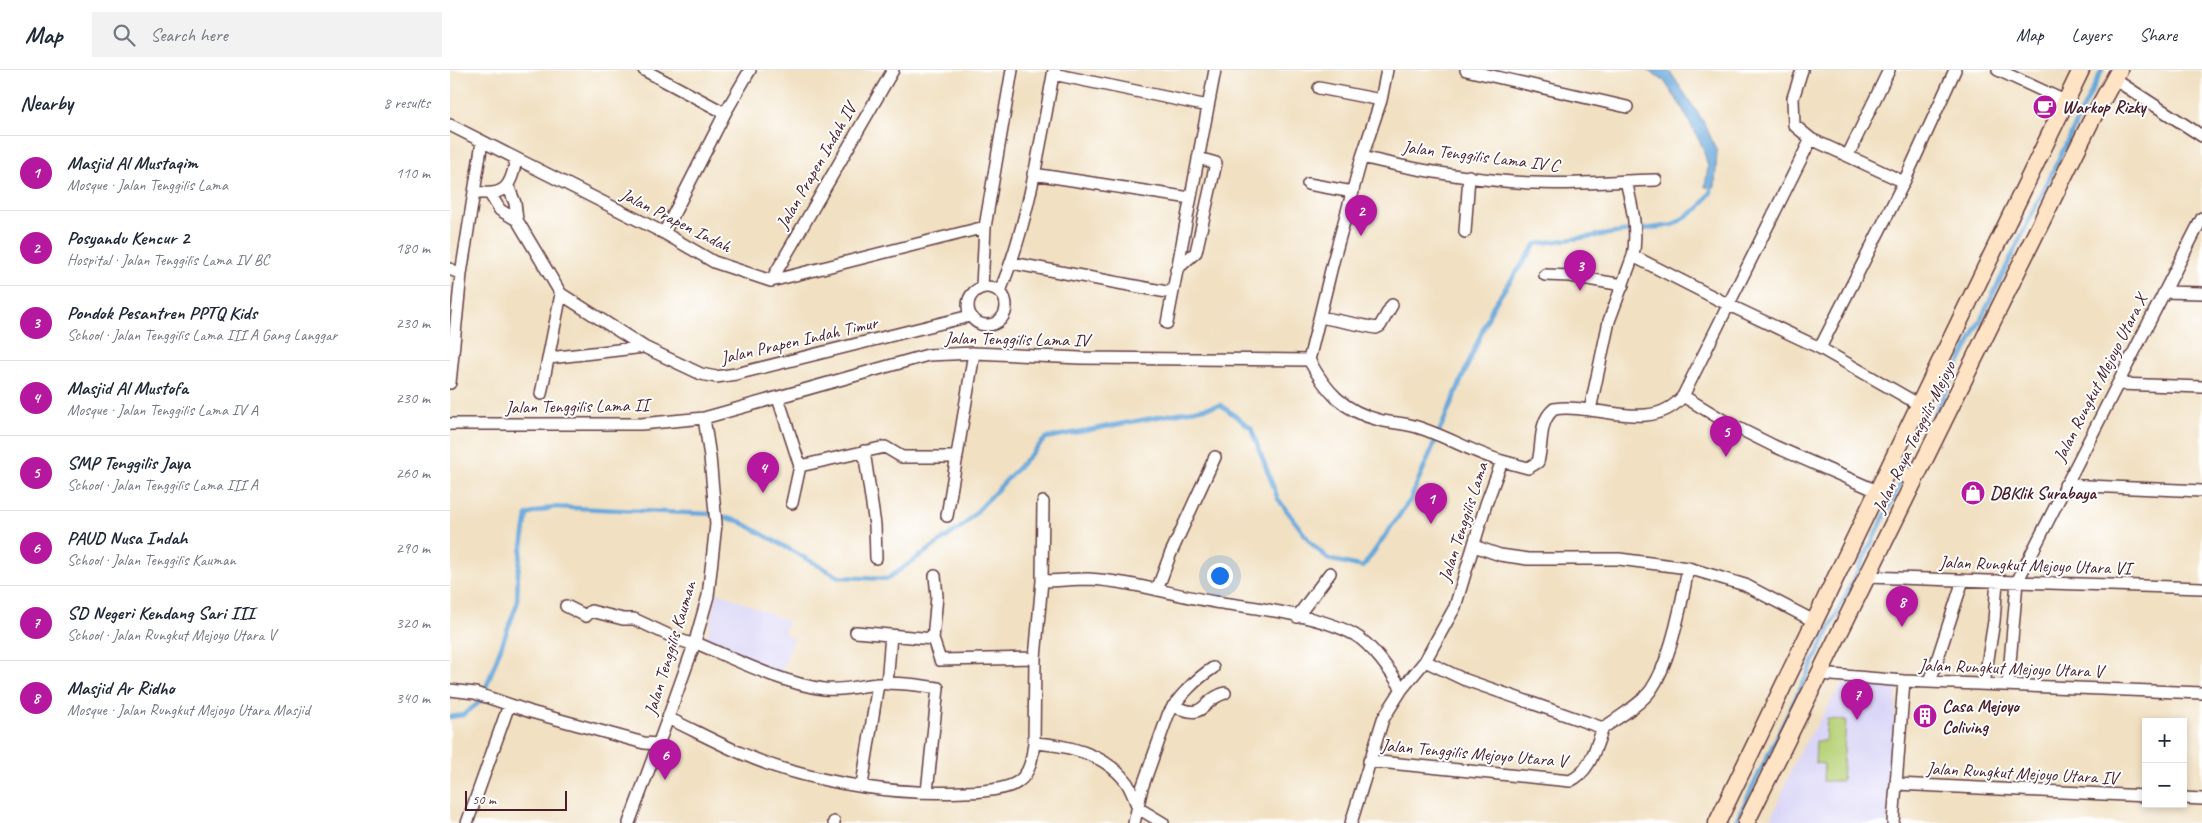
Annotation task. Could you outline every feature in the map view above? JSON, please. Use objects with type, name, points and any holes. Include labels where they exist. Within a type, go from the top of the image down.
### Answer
[{"type":"street","points":[[644,70],[726,113]]},
{"type":"street","points":[[664,233],[750,70]]},
{"type":"street","name":"Jalan Prapen Indah IV","points":[[771,281],[893,70]]},
{"type":"street","points":[[982,287],[985,227],[1012,70]]},
{"type":"street","points":[[1167,324],[1215,70]]},
{"type":"street","points":[[1309,360],[1362,157],[1381,100],[1387,70]]},
{"type":"street","points":[[1466,70],[1627,107]]},
{"type":"street","points":[[1802,70],[1792,98],[1794,125],[1811,139],[1904,182]]},
{"type":"street","points":[[1848,155],[1889,70]]},
{"type":"street","points":[[1820,348],[1904,182],[1955,70]]},
{"type":"street","points":[[1998,70],[2067,102]]},
{"type":"street","name":"Jalan Raya Tenggilis Mejoyo","points":[[1717,823],[1877,491],[1891,469],[2081,70]]},
{"type":"street","points":[[1000,291],[1012,263],[1033,174],[1053,72],[1208,106]]},
{"type":"street","points":[[2116,75],[2202,136]]},
{"type":"street","name":"Jalan Raya Tenggilis Mejoyo","points":[[1746,823],[1867,577],[1912,478],[2091,121],[2116,75]]},
{"type":"street","points":[[1319,88],[1381,100]]},
{"type":"street","name":"Jalan Prapen Indah","points":[[450,125],[664,233],[714,262],[771,281]]},
{"type":"street","points":[[1502,461],[1522,468],[1534,467],[1538,462],[1541,452],[1546,416],[1557,408],[1590,410],[1630,416],[1647,415],[1676,404],[1683,396],[1811,139]]},
{"type":"street","points":[[450,383],[461,274],[482,142]]},
{"type":"street","name":"Jalan Tenggilis Lama IV C","points":[[1362,157],[1469,176],[1532,183],[1582,184],[1656,180]]},
{"type":"street","points":[[1176,270],[1196,252],[1216,163],[1198,158]]},
{"type":"street","points":[[474,192],[490,194],[508,186],[512,179],[516,159]]},
{"type":"street","points":[[1033,174],[1190,198]]},
{"type":"street","points":[[1465,232],[1469,176]]},
{"type":"street","points":[[1590,410],[1609,321],[1633,256],[1636,242],[1634,218],[1626,181]]},
{"type":"street","points":[[1308,184],[1353,192]]},
{"type":"street","name":"Jalan Prapen Indah Timur","points":[[508,186],[515,202],[517,220],[561,294],[644,347],[701,374],[716,377],[970,316]]},
{"type":"street","name":"Jalan Prapen Indah Timur","points":[[490,194],[500,210],[517,220]]},
{"type":"street","name":"Jalan Rungkut Mejoyo Utara X","points":[[2017,582],[2202,218]]},
{"type":"street","points":[[771,281],[985,227]]},
{"type":"street","points":[[1633,256],[1728,305],[1820,348],[1920,405]]},
{"type":"street","points":[[1012,263],[1172,294]]},
{"type":"street","points":[[450,269],[461,274]]},
{"type":"street","points":[[1545,275],[1570,276],[1623,285]]},
{"type":"street","points":[[988,286],[1000,291],[1006,300],[1006,311],[1000,321],[995,324],[978,324],[970,316],[968,309],[971,295],[982,287],[988,286]]},
{"type":"street","points":[[2164,292],[2202,292]]},
{"type":"street","points":[[541,394],[561,294]]},
{"type":"street","points":[[1320,317],[1376,328],[1380,326],[1392,305]]},
{"type":"street","points":[[549,358],[644,347]]},
{"type":"street","points":[[947,516],[974,353]]},
{"type":"street","name":"Jalan Tenggilis Lama IV","points":[[704,418],[928,355],[974,353],[1080,358],[1309,360]]},
{"type":"street","name":"Jalan Tenggilis Lama","points":[[1309,360],[1324,386],[1346,406],[1377,420],[1416,427],[1480,455],[1502,461],[1455,607],[1425,661],[1402,689],[1383,719],[1351,823]]},
{"type":"street","points":[[2119,384],[2202,387]]},
{"type":"street","points":[[1683,396],[1726,422],[1774,446],[1877,491]]},
{"type":"street","points":[[778,398],[800,466],[792,503]]},
{"type":"street","name":"Jalan Tenggilis Lama II","points":[[450,424],[641,424],[704,418]]},
{"type":"street","name":"Jalan Tenggilis Kauman","points":[[631,822],[694,643],[708,596],[716,524],[704,418]]},
{"type":"street","points":[[800,466],[885,447],[902,457],[958,457]]},
{"type":"street","points":[[864,451],[875,524],[876,558]]},
{"type":"street","points":[[1157,590],[1170,555],[1215,457]]},
{"type":"street","points":[[1891,469],[1912,478]]},
{"type":"street","points":[[2065,485],[2202,491]]},
{"type":"street","points":[[668,718],[728,747],[782,768],[862,785],[894,791],[927,792],[974,792],[1012,786],[1028,770],[1034,743],[1035,658],[1042,581],[1043,502]]},
{"type":"street","points":[[1474,546],[1500,555],[1528,559],[1619,559],[1688,568],[1744,585],[1814,621]]},
{"type":"street","points":[[1425,661],[1463,679],[1603,728],[1651,691],[1671,646],[1688,568]]},
{"type":"street","points":[[1297,617],[1330,573]]},
{"type":"street","points":[[935,576],[936,596],[933,639],[940,660],[1035,658]]},
{"type":"street","name":"Jalan Rungkut Mejoyo Utara VI","points":[[1867,577],[2202,588]]},
{"type":"street","points":[[1042,581],[1088,579],[1215,602],[1251,606],[1341,628],[1356,635],[1373,648],[1402,689]]},
{"type":"street","points":[[1930,682],[1963,580]]},
{"type":"street","points":[[1984,684],[1994,621],[1997,581]]},
{"type":"street","points":[[2008,685],[2017,582]]},
{"type":"street","points":[[566,606],[586,616],[591,611],[623,619],[634,619],[677,639],[694,643],[798,684],[838,690],[883,684],[905,684],[938,688],[927,792]]},
{"type":"street","points":[[856,632],[933,639]]},
{"type":"street","points":[[862,785],[891,635]]},
{"type":"street","points":[[1134,823],[1142,788],[1173,706],[1202,674],[1213,668]]},
{"type":"street","name":"Jalan Rungkut Mejoyo Utara V","points":[[1820,674],[1904,681],[2202,693]]},
{"type":"street","points":[[1893,823],[1904,681]]},
{"type":"street","points":[[450,690],[475,693],[509,705],[644,743],[658,744]]},
{"type":"street","points":[[1173,706],[1190,713],[1198,712],[1209,702],[1225,693]]},
{"type":"street","points":[[467,823],[509,705]]},
{"type":"street","name":"Jalan Tenggilis Mejoyo Utara V","points":[[1370,761],[1570,781],[1580,777],[1588,768],[1603,728]]},
{"type":"street","points":[[1034,743],[1053,744],[1080,750],[1106,764],[1127,783],[1138,808],[1162,823]]},
{"type":"street","name":"Jalan Rungkut Mejoyo Utara IV","points":[[1897,784],[2142,796]]},
{"type":"street","points":[[2187,798],[2202,799]]},
{"type":"shaded area","points":[[717,592],[788,621],[784,634],[794,638],[781,674],[706,644]]},
{"type":"shaded area","points":[[1843,683],[1897,686],[1887,823],[1770,822],[1798,754]]},
{"type":"green space","points":[[1827,719],[1846,720],[1842,781],[1823,781],[1824,764],[1815,763],[1816,741],[1825,741]]},
{"type":"water","points":[[1647,70],[1668,70],[1705,124],[1717,152],[1715,187],[1705,187],[1708,166],[1702,146],[1681,106],[1664,81]]},
{"type":"waterway","points":[[1907,471],[2102,70]]},
{"type":"waterway","points":[[450,717],[463,715],[481,701],[517,604],[518,572],[527,515],[553,507],[710,514],[739,521],[839,577],[887,579],[964,525],[1046,438],[1221,405],[1251,428],[1278,499],[1311,543],[1328,559],[1363,567],[1410,500],[1493,306],[1536,244],[1673,225],[1699,208],[1711,192],[1711,181]]},
{"type":"waterway","points":[[1735,823],[1903,478]]},
{"type":"place","name":"Warkop Rizky","points":[[2045,107]]},
{"type":"place","name":"Posyandu Kencur 2","points":[[1361,236]]},
{"type":"place","name":"Pondok Pesantren PPTQ Kids","points":[[1580,291]]},
{"type":"place","name":"SMP Tenggilis Jaya","points":[[1726,457]]},
{"type":"place","name":"Masjid Al Mustofa","points":[[763,493]]},
{"type":"place","name":"DBKlik Surabaya","points":[[1973,493]]},
{"type":"place","name":"Masjid Al Mustaqim","points":[[1431,524]]},
{"type":"place","name":"Masjid Ar Ridho","points":[[1902,627]]},
{"type":"place","name":"Casa Mejoyo Coliving","points":[[1925,716]]},
{"type":"place","name":"SD Negeri Kendang Sari III","points":[[1857,720]]},
{"type":"place","name":"PAUD Nusa Indah","points":[[665,780]]}]
